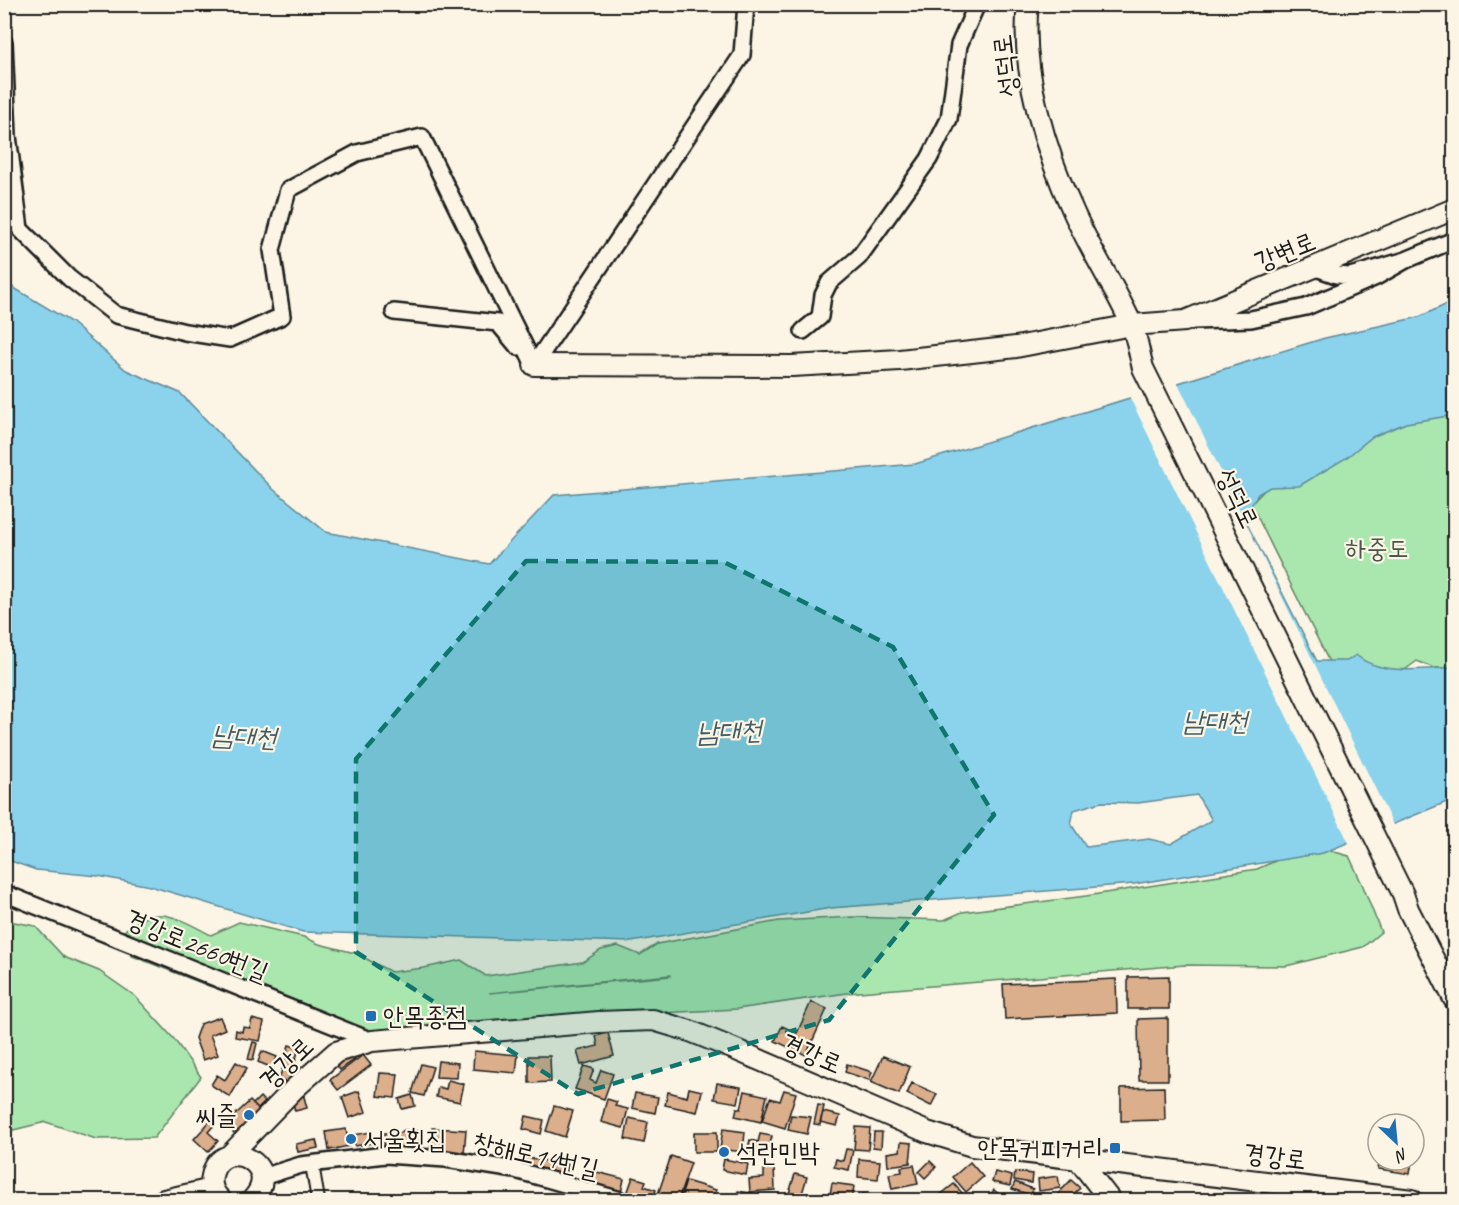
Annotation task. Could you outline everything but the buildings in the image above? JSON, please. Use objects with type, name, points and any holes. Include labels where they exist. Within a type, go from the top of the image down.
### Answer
[{"type":"street","points":[[534,365],[742,55],[746,4]]},
{"type":"street","points":[[803,331],[820,317],[829,283],[859,257],[929,159],[949,119],[959,45],[977,4]]},
{"type":"street","name":"성덕로","points":[[1028,4],[1029,78],[1045,136],[1073,212],[1132,326],[1143,368],[1403,894],[1408,909],[1455,999]]},
{"type":"street","points":[[4,42],[9,136],[20,229],[69,278],[116,315],[185,332],[230,339],[282,316],[272,250],[288,190],[357,153],[422,137],[534,365]]},
{"type":"street","name":"강변로","points":[[534,365],[792,366],[900,360],[1016,347],[1132,326],[1185,321],[1455,209]]},
{"type":"street","points":[[1316,268],[1336,275],[1350,276],[1406,260],[1455,240]]},
{"type":"street","points":[[1185,321],[1251,319],[1306,308],[1376,277],[1406,260]]},
{"type":"street","points":[[394,312],[498,323],[534,365]]},
{"type":"street","name":"경강로2660번길","points":[[4,893],[372,1041]]},
{"type":"street","name":"경강로","points":[[217,1195],[211,1181],[216,1166],[229,1156],[294,1089],[336,1052],[372,1041],[599,1022],[653,1020],[690,1031],[927,1132],[972,1146],[1412,1200]]},
{"type":"street","points":[[229,1156],[238,1155],[254,1161],[262,1176],[259,1194],[252,1200]]},
{"type":"street","name":"창해로14번길","points":[[262,1176],[312,1164],[385,1155],[446,1159],[515,1170],[621,1200]]},
{"type":"street","points":[[1078,1159],[1110,1200]]},
{"type":"street","points":[[312,1164],[318,1200]]},
{"type":"street","points":[[164,1200],[217,1195]]},
{"type":"highlighted area","points":[[526,561],[724,562],[893,647],[994,815],[829,1020],[578,1094],[356,952],[356,759]]},
{"type":"green space","name":"하중도","points":[[1454,385],[1454,668],[1434,668],[1417,661],[1387,683],[1337,678],[1251,504],[1277,477]]},
{"type":"green space","points":[[1320,848],[1349,856],[1381,932],[1363,947],[1286,966],[1185,965],[847,993],[737,1009],[584,1017],[374,1036],[209,986],[132,956],[121,934],[133,924],[154,915],[176,918],[211,935],[239,922],[304,937],[319,944],[355,953],[391,972],[461,960],[486,976],[583,962],[601,950],[618,946],[640,955],[657,944],[779,921],[853,917],[944,920],[962,912],[1086,896],[1257,869],[1298,851]],"holes":[[[670,975],[670,976],[489,993]]]},
{"type":"green space","points":[[4,920],[35,926],[64,957],[99,971],[135,996],[174,1039],[201,1077],[154,1138],[96,1139],[46,1122],[5,1132]]},
{"type":"water","name":"남대천","points":[[4,282],[71,322],[126,370],[180,393],[273,489],[326,532],[489,564],[554,495],[915,464],[1325,338],[1419,317],[1454,301],[1454,415],[1406,423],[1372,437],[1346,458],[1299,486],[1270,487],[1258,494],[1244,518],[1317,661],[1347,661],[1356,655],[1366,662],[1390,669],[1416,670],[1454,667],[1454,799],[1323,853],[1134,884],[831,908],[631,942],[303,932],[150,886],[98,876],[36,870],[5,859]],"holes":[[[1197,795],[1212,820],[1171,844],[1149,839],[1086,847],[1071,824],[1074,810],[1101,802],[1138,803]]]},
{"type":"pier","points":[[1177,381],[1394,827],[1350,845],[1129,396]]},
{"type":"place","name":"안목종점","points":[[371,1016]]},
{"type":"place","name":"씨즐","points":[[249,1115]]},
{"type":"place","name":"서울횟집","points":[[351,1139]]},
{"type":"place","name":"안목커피거리","points":[[1115,1148]]},
{"type":"place","name":"석란민박","points":[[724,1152]]}]
